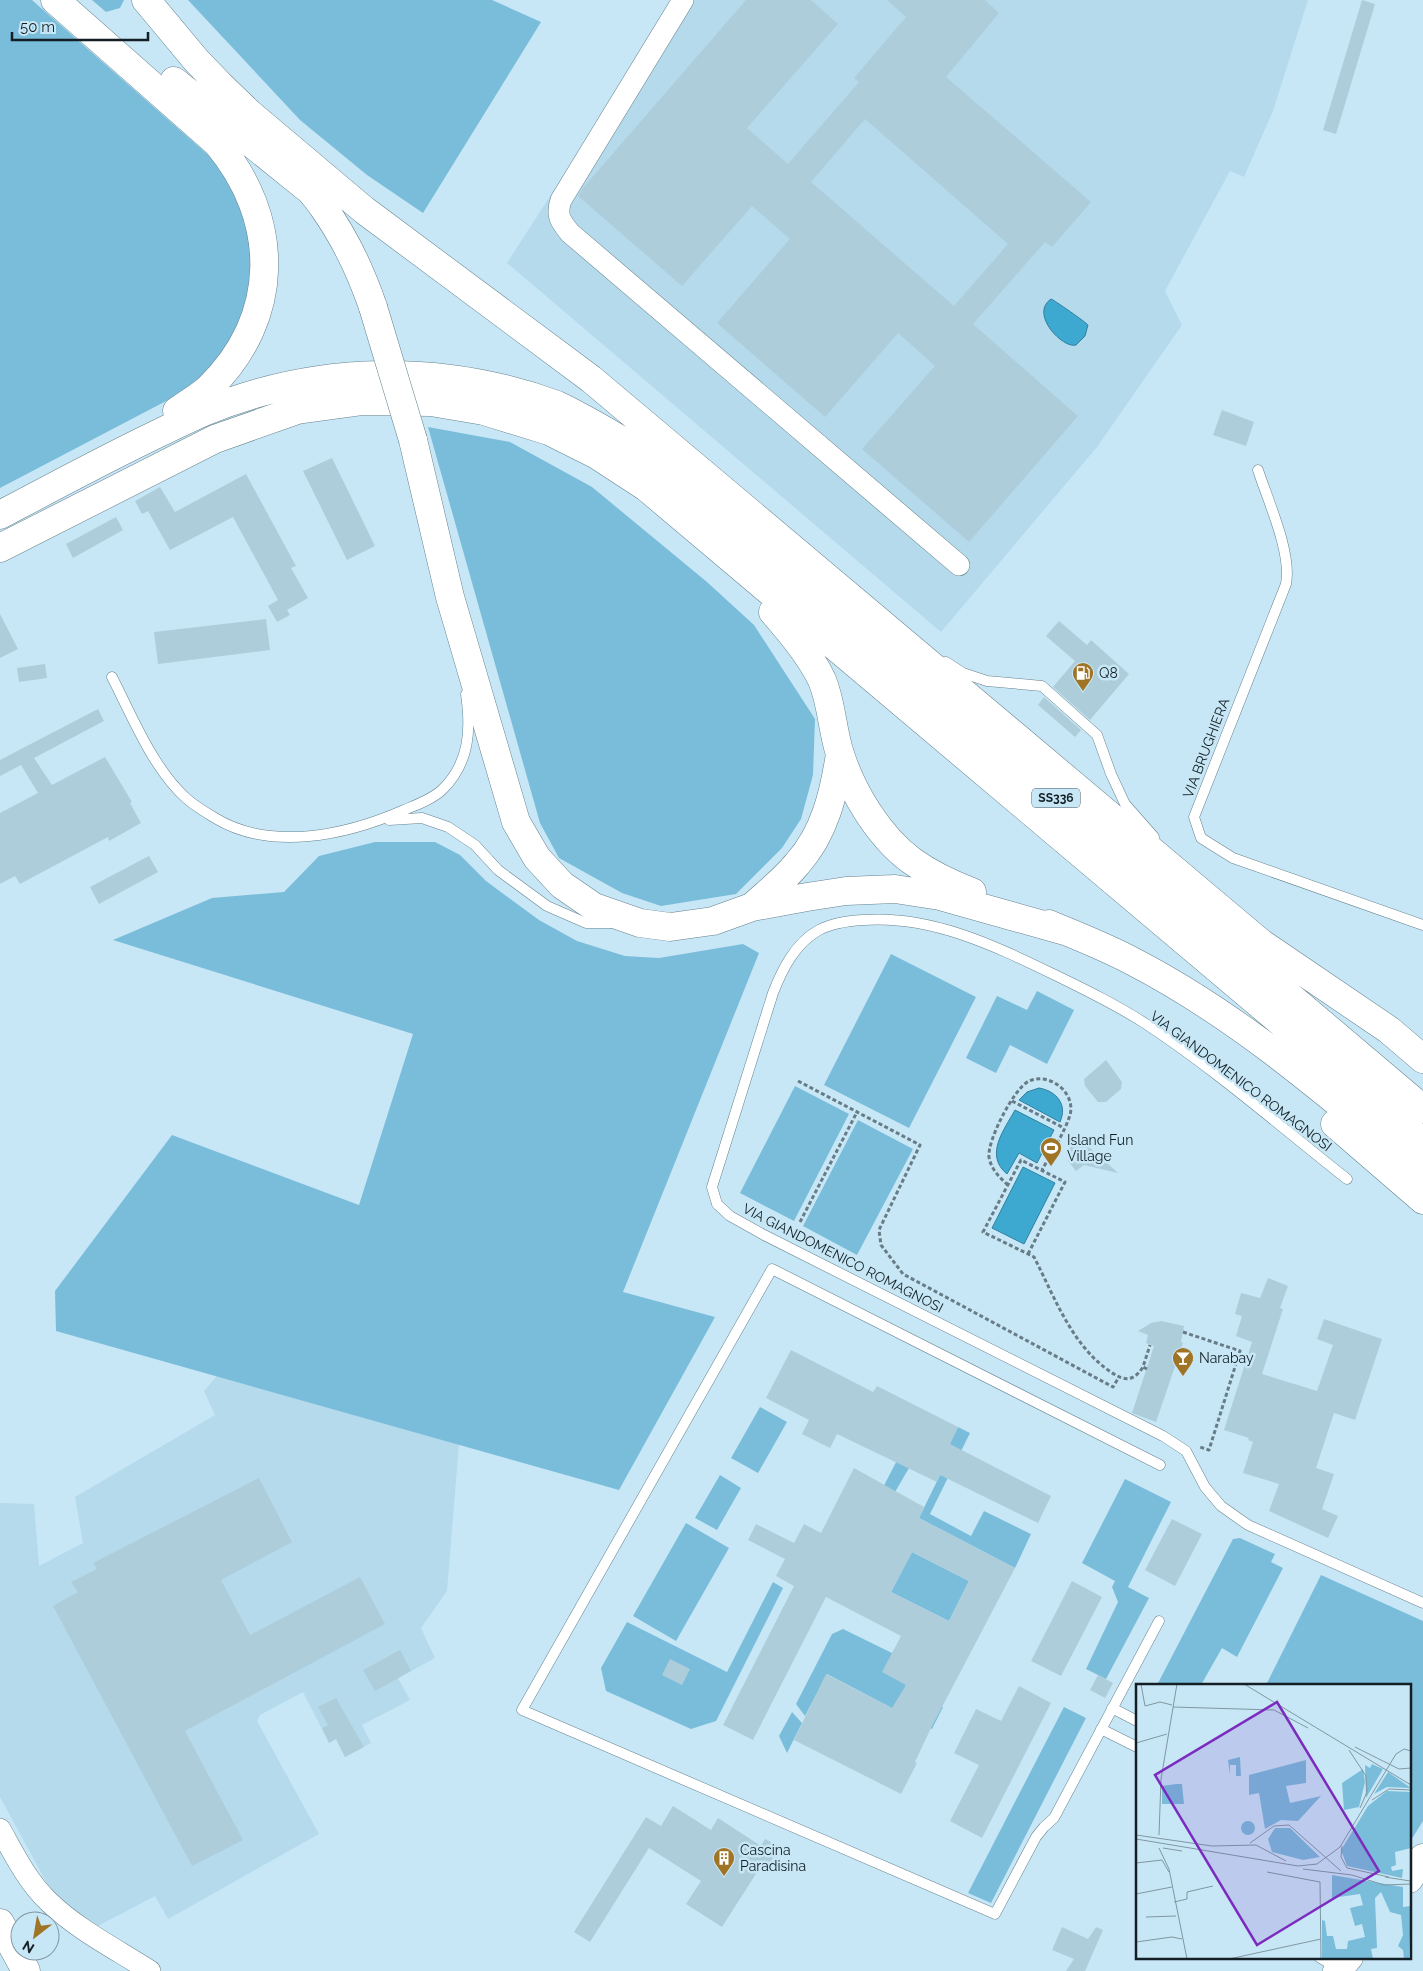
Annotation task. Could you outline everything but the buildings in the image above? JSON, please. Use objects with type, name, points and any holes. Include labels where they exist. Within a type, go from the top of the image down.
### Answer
[{"type":"highway","points":[[0,515],[124,450],[207,390],[241,349],[253,323],[261,296],[264,268],[263,243],[259,219],[251,197],[231,160],[217,143],[55,0]]},
{"type":"highway","points":[[77,0],[307,188]]},
{"type":"highway","points":[[146,0],[196,60],[249,113],[364,210],[591,379],[1423,1080]]},
{"type":"highway","points":[[249,113],[322,206],[349,250],[362,277],[373,307],[413,440],[450,597],[516,822],[536,858],[562,885],[594,907],[640,923],[670,927],[713,922],[752,906],[846,891],[895,890],[940,896],[1065,930]]},
{"type":"highway","name":"SS336","points":[[124,450],[205,411],[288,384],[364,374],[433,376],[489,384],[558,406],[609,432],[662,465],[1423,1109]]},
{"type":"highway","points":[[0,548],[214,439],[297,410],[363,401],[431,402],[484,411],[549,431],[597,455],[646,487],[714,545],[797,640],[822,680],[834,720],[840,754],[856,791],[882,833],[911,860],[944,881],[1065,930],[1133,961],[1178,986],[1299,1071],[1423,1173]]},
{"type":"highway","name":"SS336","points":[[714,545],[1423,1142]]},
{"type":"highway","points":[[752,906],[798,864],[817,837],[828,810],[836,782],[840,754]]},
{"type":"highway","points":[[1261,943],[1389,1030],[1423,1058]]},
{"type":"highway","points":[[1178,986],[1214,1021],[1423,1200]]},
{"type":"highway","points":[[0,1923],[26,1971]]},
{"type":"street","points":[[683,0],[561,200],[558,211],[560,221],[570,233],[959,565]]},
{"type":"street","points":[[0,1828],[22,1870],[48,1901],[68,1919],[150,1971]]},
{"type":"lane","name":"VIA BRUGHIERA","points":[[1258,470],[1285,551],[1288,573],[1286,584],[1194,817],[1201,838],[1233,858],[1423,925]]},
{"type":"lane","points":[[112,677],[145,742],[164,773],[186,798],[216,819],[247,831],[289,839],[330,834],[380,820],[420,803],[443,789],[461,765],[469,740],[468,709],[450,597]]},
{"type":"lane","points":[[884,626],[963,673],[987,681],[1042,686],[1097,735],[1110,774],[1125,804],[1202,893]]},
{"type":"lane","points":[[380,820],[422,818],[448,826],[475,845],[498,870],[521,889],[547,906],[586,923],[640,923]]},
{"type":"lane","name":"VIA GIANDOMENICO ROMAGNOSI","points":[[1347,1179],[1203,1065],[1146,1024],[1082,988],[994,946],[946,929],[921,923],[878,919],[842,921],[818,930],[800,946],[783,967],[716,1168],[712,1187],[717,1204],[730,1216],[764,1235],[1163,1436],[1186,1451],[1205,1487],[1221,1506],[1248,1525],[1423,1603]]},
{"type":"lane","points":[[1159,1621],[1054,1818],[1036,1837],[995,1914],[522,1710],[772,1268],[1160,1465]]},
{"type":"lane","points":[[1112,1708],[1136,1720]]},
{"type":"lane","points":[[1101,1729],[1136,1746]]},
{"type":"path","points":[[1008,1185],[991,1166],[989,1147],[1020,1088],[1028,1082],[1037,1079],[1051,1080],[1059,1086],[1067,1096],[1071,1106],[1070,1117],[1042,1170]]},
{"type":"path","points":[[798,1081],[920,1145],[880,1230],[881,1245],[903,1274],[1113,1387],[1119,1376]]},
{"type":"path","points":[[1012,1101],[1064,1128]]},
{"type":"path","points":[[800,1222],[858,1112]]},
{"type":"path","points":[[1028,1254],[1065,1182],[1021,1160],[983,1232],[1034,1257],[1061,1312],[1083,1346],[1106,1368],[1125,1379],[1135,1377],[1145,1368],[1150,1345]]},
{"type":"path","points":[[1181,1448],[1193,1444],[1209,1450],[1240,1351],[1183,1332]]},
{"type":"shaded area","points":[[0,0],[32,0],[223,168],[249,218],[254,249],[249,313],[212,377],[0,488]]},
{"type":"shaded area","points":[[92,0],[124,0],[120,8],[106,12]]},
{"type":"shaded area","points":[[188,0],[492,0],[541,22],[423,213],[367,175],[300,120]]},
{"type":"shaded area","points":[[676,0],[1308,0],[1273,111],[1244,177],[1230,171],[1165,291],[1182,325],[1097,447],[941,632],[507,263]]},
{"type":"shaded area","points":[[1051,299],[1088,325],[1085,336],[1076,345],[1064,342],[1050,329],[1044,313],[1045,305]]},
{"type":"shaded area","points":[[428,427],[510,442],[592,487],[707,582],[754,625],[815,719],[813,775],[801,819],[782,848],[736,894],[661,906],[622,893],[559,858],[540,823]]},
{"type":"shaded area","points":[[375,842],[435,842],[460,855],[486,881],[539,920],[577,941],[625,956],[659,958],[743,944],[759,953],[623,1292],[715,1317],[619,1490],[56,1331],[55,1291],[172,1135],[359,1205],[413,1034],[113,940],[212,898],[284,892],[319,856]]},
{"type":"shaded area","points":[[891,954],[976,997],[909,1128],[824,1085]]},
{"type":"shaded area","points":[[1037,991],[1074,1010],[1047,1064],[1010,1045],[996,1073],[966,1058],[997,996],[1027,1010]]},
{"type":"shaded area","points":[[795,1086],[849,1114],[794,1221],[740,1193]]},
{"type":"shaded area","points":[[1039,1088],[1051,1092],[1059,1099],[1062,1110],[1060,1122],[1019,1100],[1027,1092]]},
{"type":"shaded area","points":[[1015,1110],[1054,1130],[1037,1163],[1019,1153],[1007,1174],[1000,1167],[997,1159],[998,1142]]},
{"type":"shaded area","points":[[858,1120],[913,1149],[857,1255],[803,1226]]},
{"type":"shaded area","points":[[1023,1167],[1055,1183],[1024,1244],[992,1228]]},
{"type":"shaded area","points":[[217,1376],[459,1444],[447,1591],[421,1628],[435,1658],[398,1678],[410,1700],[362,1725],[371,1743],[345,1757],[336,1739],[329,1743],[303,1692],[260,1715],[257,1721],[319,1834],[168,1919],[155,1896],[96,1927],[51,1891],[0,1797],[0,1503],[34,1504],[39,1566],[83,1543],[75,1497],[215,1415],[204,1391]]},
{"type":"shaded area","points":[[760,1407],[787,1422],[758,1473],[731,1458]]},
{"type":"shaded area","points":[[958,1427],[970,1433],[930,1514],[971,1536],[984,1511],[1031,1534],[1015,1568],[919,1518],[942,1471],[909,1468],[895,1492],[878,1497],[907,1441],[942,1459]]},
{"type":"shaded area","points":[[720,1475],[741,1488],[717,1530],[695,1518]]},
{"type":"shaded area","points":[[1125,1479],[1171,1502],[1128,1587],[1149,1598],[1106,1679],[1086,1669],[1118,1602],[1112,1587],[1115,1581],[1082,1563]]},
{"type":"shaded area","points":[[686,1523],[729,1548],[676,1641],[633,1616]]},
{"type":"shaded area","points":[[1240,1538],[1275,1554],[1271,1562],[1283,1568],[1237,1657],[1222,1648],[1202,1684],[1158,1684],[1233,1539]]},
{"type":"shaded area","points":[[912,1552],[969,1581],[949,1621],[891,1592]]},
{"type":"shaded area","points":[[1321,1575],[1423,1621],[1423,1821],[1413,1837],[1410,1839],[1410,1684],[1266,1684]]},
{"type":"shaded area","points":[[773,1582],[783,1588],[716,1721],[691,1729],[606,1691],[601,1668],[627,1622],[727,1672]]},
{"type":"shaded area","points":[[843,1629],[892,1653],[906,1685],[905,1687],[943,1707],[932,1729],[827,1674],[805,1716],[796,1704],[832,1634]]},
{"type":"shaded area","points":[[1064,1707],[1086,1718],[991,1903],[968,1893]]},
{"type":"shaded area","points":[[792,1712],[802,1723],[787,1753],[779,1736]]},
{"type":"place","name":"Q8","points":[[1083,692]]},
{"type":"place","name":"Island Fun Village","points":[[1051,1167]]},
{"type":"place","name":"Narabay","points":[[1183,1377]]},
{"type":"place","name":"Cascina Paradisina","points":[[724,1877]]}]
